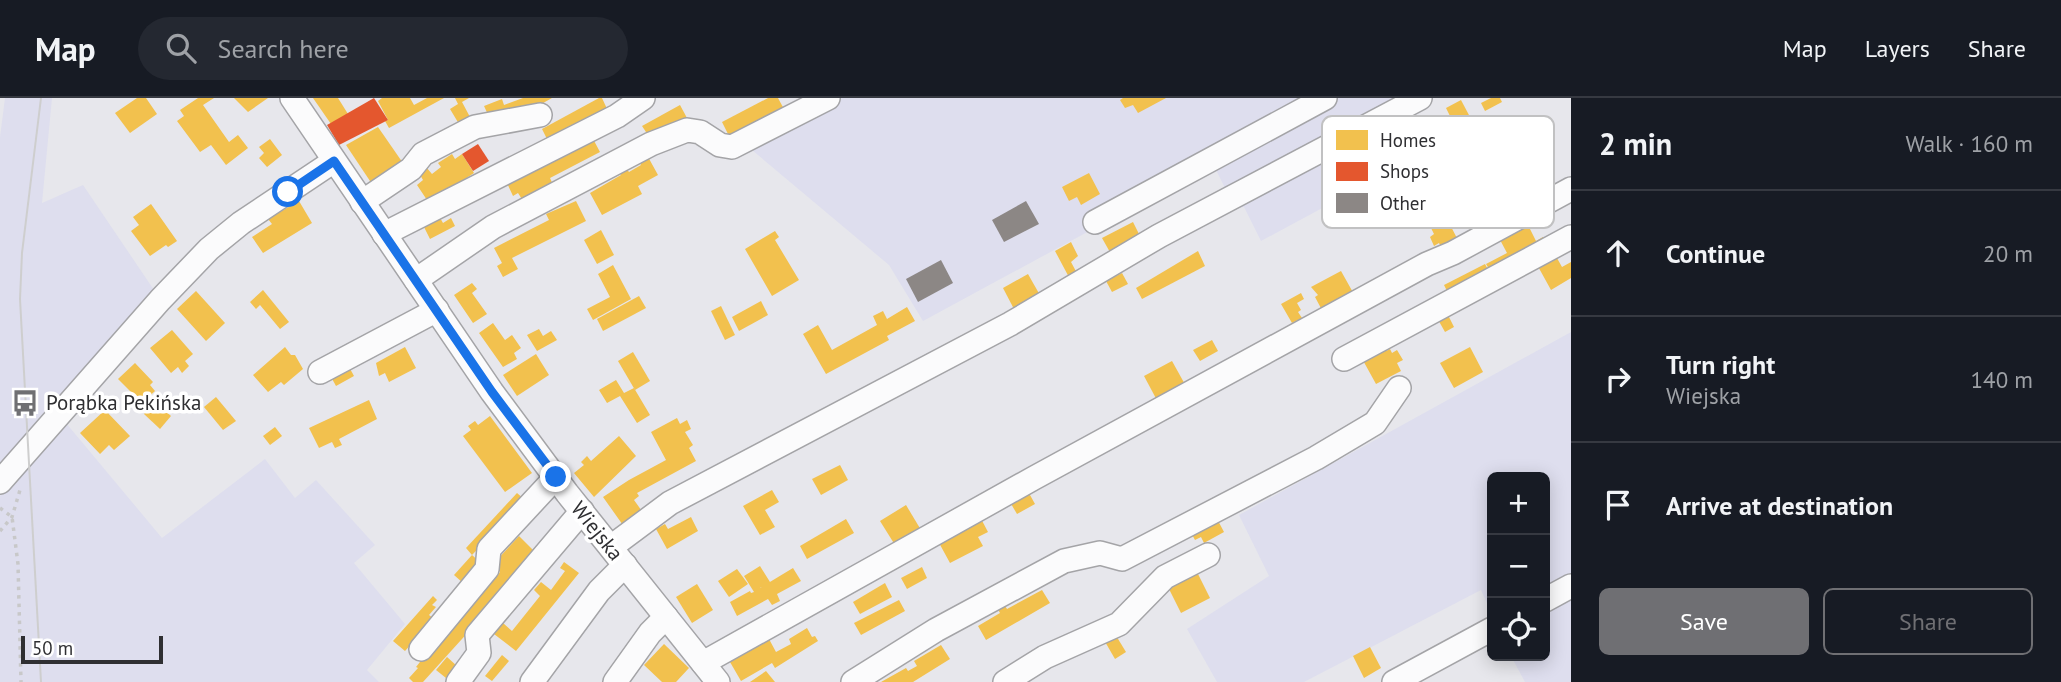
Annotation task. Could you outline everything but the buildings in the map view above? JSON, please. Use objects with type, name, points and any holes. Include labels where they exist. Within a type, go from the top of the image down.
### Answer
[{"type":"street","name":"Wiejska","points":[[292,98],[492,392],[582,511],[718,682]]},
{"type":"street","points":[[384,234],[617,116],[643,98]]},
{"type":"street","points":[[416,280],[493,227],[651,144],[687,130],[700,132],[720,145],[732,147],[828,98]]},
{"type":"street","points":[[1096,222],[1325,98]]},
{"type":"street","points":[[1386,116],[1420,98]]},
{"type":"street","points":[[362,202],[411,169],[423,154],[475,127],[540,115]]},
{"type":"street","points":[[532,682],[599,592],[618,556],[670,503],[1010,324],[1159,236],[1322,150]]},
{"type":"street","points":[[0,482],[159,300],[209,249],[241,223],[334,161]]},
{"type":"street","points":[[1554,198],[1571,189]]},
{"type":"street","points":[[703,663],[1034,478],[1427,264],[1499,228]]},
{"type":"street","points":[[1343,359],[1571,237]]},
{"type":"street","points":[[320,372],[437,310]]},
{"type":"street","points":[[853,682],[936,630],[1036,574],[1064,562],[1100,553],[1122,559],[1316,458],[1375,423],[1399,388]]},
{"type":"street","points":[[421,649],[487,569],[489,549],[556,477]]},
{"type":"street","points":[[458,682],[479,653],[477,635],[582,511]]},
{"type":"street","points":[[1005,682],[1045,657],[1119,624],[1165,577],[1208,555]]},
{"type":"street","points":[[1549,598],[1571,586]]},
{"type":"street","points":[[615,682],[649,633],[666,617]]},
{"type":"street","points":[[1394,682],[1487,632]]},
{"type":"path","points":[[0,508],[12,517],[18,564],[21,682]]},
{"type":"path","points":[[0,531],[12,517]]},
{"type":"shaded area","points":[[5,98],[52,98],[42,203],[83,185],[156,293],[0,465],[0,137]]},
{"type":"shaded area","points":[[842,98],[1434,98],[1399,116],[1322,116],[1322,208],[1261,241],[1244,207],[1235,208],[1213,164],[923,321],[889,265],[752,150]]},
{"type":"shaded area","points":[[1571,332],[1571,682],[1525,682],[1514,661],[1550,661],[1550,472],[1487,472],[1487,603],[1481,590],[1304,682],[1217,682],[1187,629],[1269,576],[1239,515]]},
{"type":"shaded area","points":[[66,423],[162,538],[265,459],[295,498],[316,480],[375,545],[354,563],[405,624],[367,670],[379,682],[0,682],[0,496]]},
{"type":"tram line","points":[[41,98],[22,253],[20,299],[41,682]]},
{"type":"place","name":"Porąbka Pekińska","points":[[25,403]]},
{"type":"route","points":[[288,192],[334,161],[492,392],[556,477]]}]
